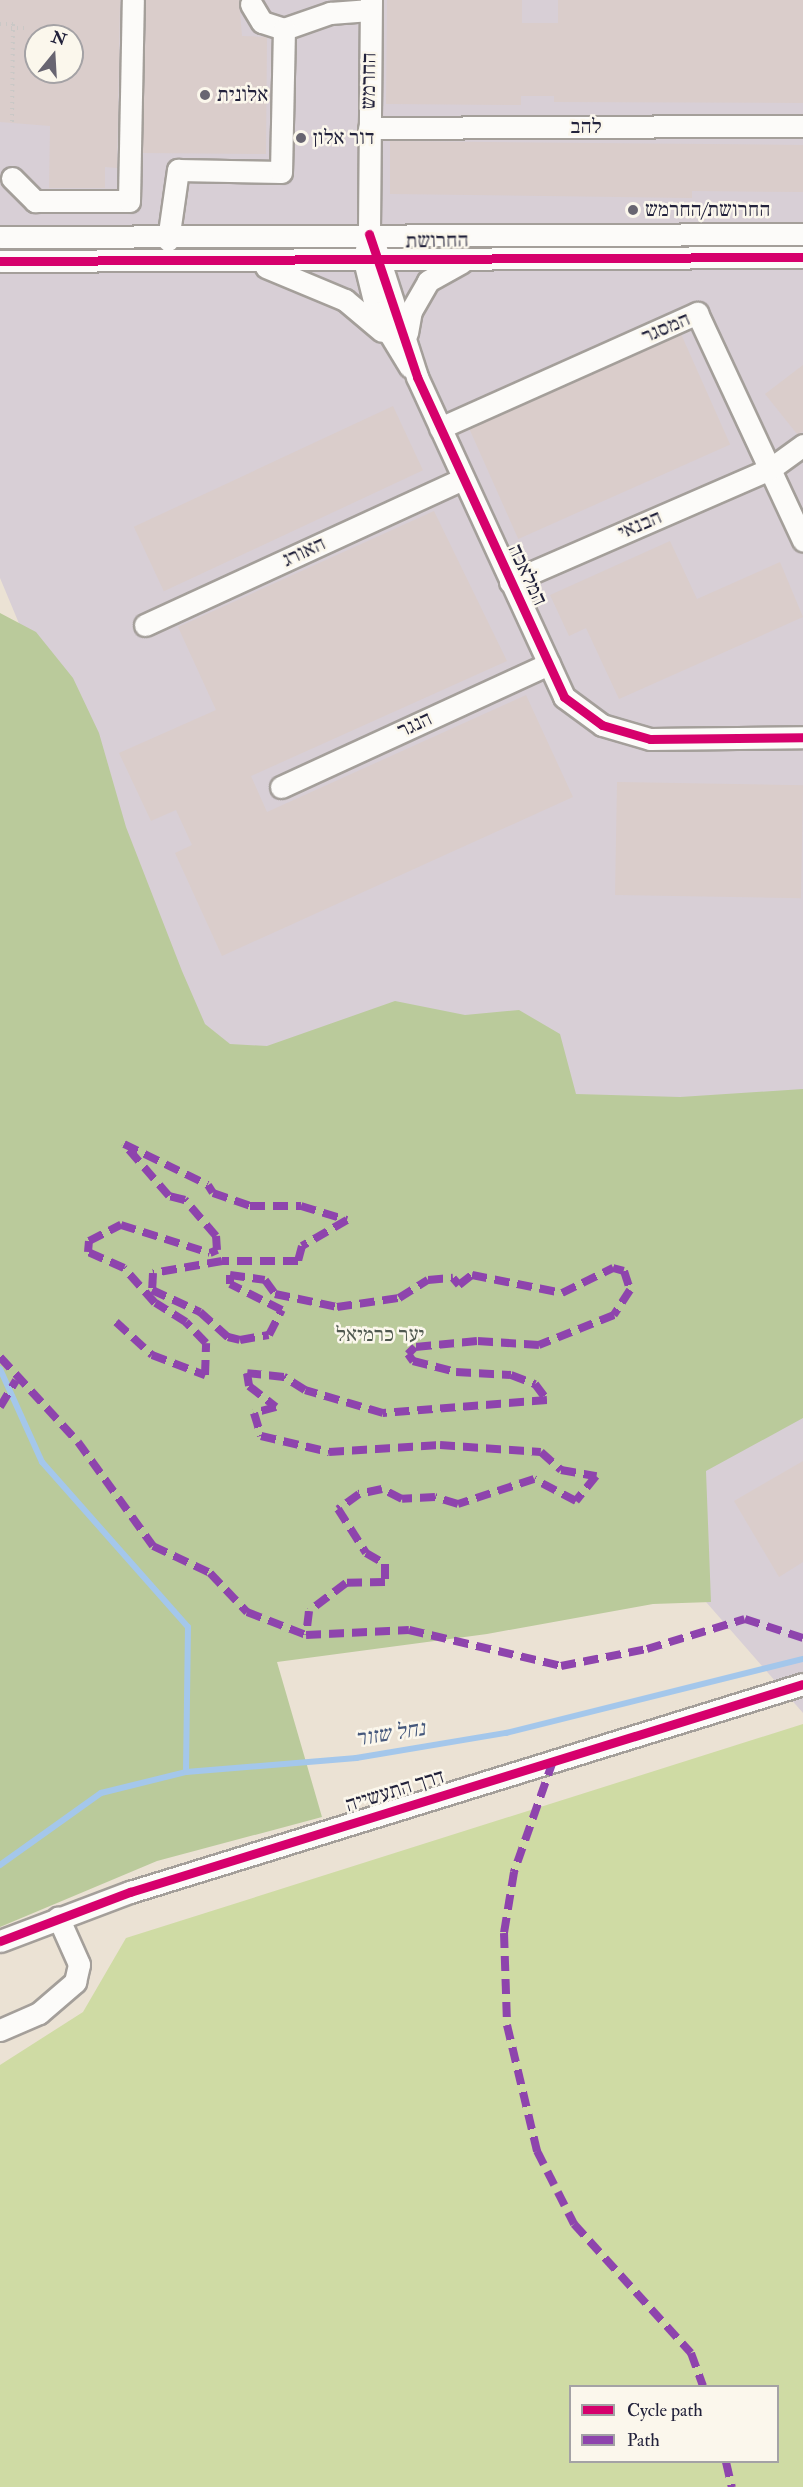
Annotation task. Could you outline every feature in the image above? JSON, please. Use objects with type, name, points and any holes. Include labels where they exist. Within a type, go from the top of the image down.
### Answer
[{"type":"street","points":[[12,178],[35,201],[129,201],[132,0]]},
{"type":"street","points":[[251,4],[262,22],[284,29],[330,13],[371,5]]},
{"type":"street","name":"החרמש","points":[[369,234],[371,5]]},
{"type":"street","points":[[168,240],[178,170],[281,172],[284,29]]},
{"type":"street","name":"להב","points":[[369,128],[803,126]]},
{"type":"street","name":"החרושת","points":[[0,237],[168,240],[369,234],[803,234]]},
{"type":"street","name":"המלאכה","points":[[369,234],[372,260],[367,288],[398,337],[564,698],[582,713],[624,734],[650,739],[803,737]]},
{"type":"street","name":"החרושת","points":[[0,261],[803,258]]},
{"type":"street","points":[[246,261],[345,300],[398,337],[428,281],[474,259]]},
{"type":"street","name":"המסגר","points":[[440,428],[697,313],[803,540]]},
{"type":"street","name":"הבנאי","points":[[510,582],[770,469],[803,445]]},
{"type":"street","name":"האורג","points":[[145,625],[463,479]]},
{"type":"street","name":"הנגר","points":[[280,787],[549,664]]},
{"type":"street","name":"דרך התעשייה","points":[[0,1941],[58,1917],[803,1684]]},
{"type":"street","points":[[0,2030],[39,2013],[75,1982],[79,1964],[58,1917]]},
{"type":"path","points":[[0,24],[12,28],[24,28]]},
{"type":"path","points":[[12,28],[12,123]]},
{"type":"shaded area","points":[[0,0],[803,0],[803,1713],[173,992],[0,578]]},
{"type":"green space","name":"יער כרמיאל","points":[[0,613],[36,632],[73,678],[99,733],[126,827],[182,971],[205,1024],[230,1044],[267,1046],[395,1001],[465,1015],[519,1010],[560,1034],[576,1094],[680,1097],[803,1089],[803,1418],[706,1471],[711,1602],[653,1604],[487,1634],[277,1662],[322,1817],[157,1861],[0,1927]]},
{"type":"green space","points":[[803,1724],[803,2487],[0,2487],[0,2065],[83,2012],[126,1938]]},
{"type":"building","points":[[0,0],[120,0],[117,168],[105,167],[105,188],[49,188],[50,126],[0,122]]},
{"type":"building","name":"אלונית","points":[[146,0],[239,0],[242,36],[267,37],[266,154],[143,153]]},
{"type":"building","points":[[387,0],[522,0],[522,23],[558,23],[558,0],[803,0],[803,103],[554,102],[554,96],[521,96],[521,105],[386,104]]},
{"type":"building","points":[[390,141],[803,145],[803,192],[692,191],[692,198],[390,194]]},
{"type":"building","points":[[681,334],[730,445],[518,539],[469,428]]},
{"type":"building","points":[[803,365],[803,432],[797,434],[765,394]]},
{"type":"building","points":[[393,406],[423,470],[164,591],[134,527]]},
{"type":"building","points":[[434,511],[507,661],[251,776],[267,812],[526,695],[573,797],[222,956],[175,853],[192,845],[176,810],[151,821],[119,753],[216,710],[178,627]]},
{"type":"building","points":[[670,541],[697,599],[780,562],[803,617],[619,699],[586,628],[569,636],[550,595]]},
{"type":"building","points":[[617,782],[803,785],[801,898],[615,895]]},
{"type":"building","points":[[803,1461],[803,1562],[779,1577],[734,1501]]},
{"type":"waterway","points":[[0,1369],[42,1462],[188,1627],[186,1772]]},
{"type":"waterway","name":"נחל שזור","points":[[0,1865],[101,1793],[186,1772],[356,1758],[506,1733],[803,1659]]},
{"type":"marked path","points":[[116,1322],[152,1355],[205,1375],[206,1343],[186,1322],[155,1303],[124,1268],[88,1252],[89,1241],[121,1225],[210,1253],[217,1250],[216,1236],[185,1200],[169,1196],[124,1144],[208,1185],[213,1193],[250,1206],[301,1206],[347,1220],[302,1246],[298,1261],[222,1261],[153,1273],[152,1290],[200,1312],[228,1337],[240,1340],[269,1335],[282,1310],[230,1284],[230,1275],[265,1280],[275,1294],[337,1307],[399,1298],[428,1280],[453,1278],[459,1285],[472,1275],[562,1293],[613,1268],[624,1271],[630,1290],[614,1315],[539,1345],[477,1341],[415,1347],[408,1354],[413,1361],[456,1372],[511,1375],[535,1384],[547,1400],[383,1413],[305,1390],[284,1377],[247,1373],[249,1386],[276,1407],[254,1413],[261,1436],[329,1452],[440,1445],[541,1452],[561,1470],[596,1476],[576,1501],[534,1479],[458,1504],[435,1497],[402,1499],[382,1489],[359,1494],[338,1509],[366,1553],[385,1564],[385,1582],[346,1583],[309,1611],[306,1635]]},
{"type":"marked path","points":[[0,1357],[78,1442],[153,1546],[210,1573],[247,1612],[306,1635],[409,1630],[561,1666],[647,1649],[745,1619],[803,1638]]},
{"type":"marked path","points":[[0,1407],[16,1380]]},
{"type":"marked path","points":[[553,1761],[514,1872],[504,1933],[507,2025],[537,2151],[574,2224],[691,2353],[703,2385]]},
{"type":"marked path","points":[[726,2463],[732,2487]]},
{"type":"cycle path","points":[[369,234],[417,377],[564,697],[602,725],[650,739],[803,737]]},
{"type":"cycle path","points":[[0,261],[803,257]]},
{"type":"cycle path","points":[[0,1941],[130,1892],[803,1684]]},
{"type":"place","name":"אלונית","points":[[205,95]]},
{"type":"place","name":"דור אלון","points":[[301,138]]},
{"type":"place","name":"החרושת/החרמש","points":[[633,210]]}]
